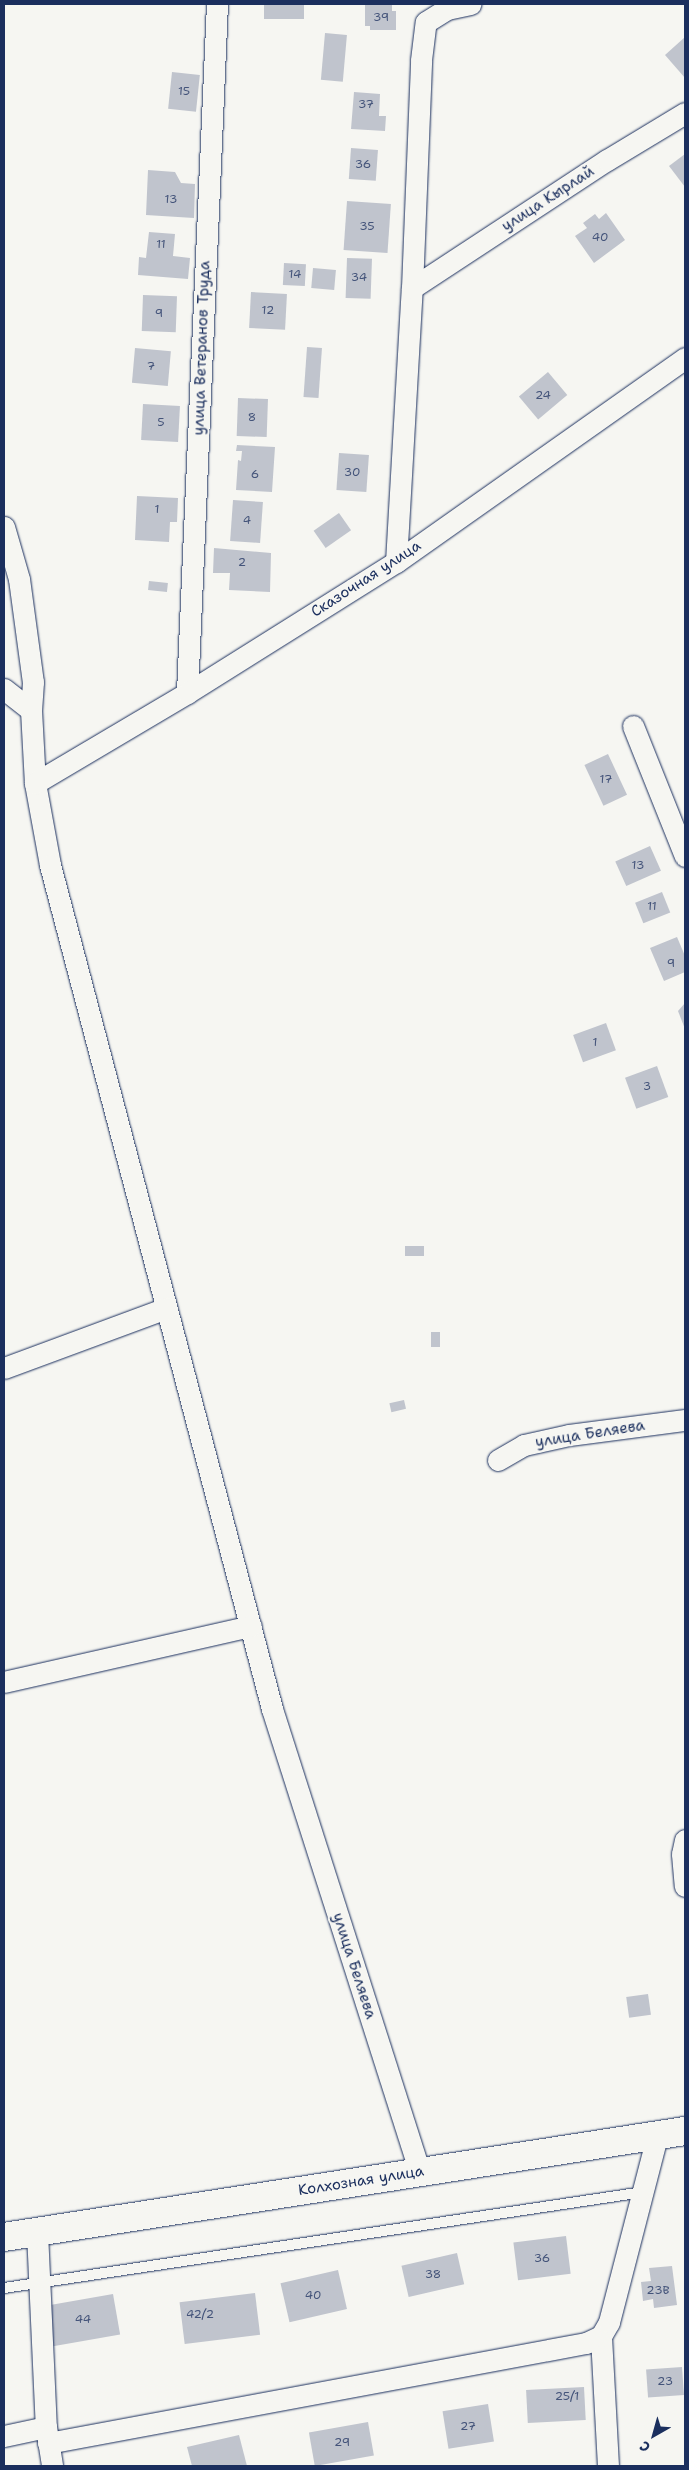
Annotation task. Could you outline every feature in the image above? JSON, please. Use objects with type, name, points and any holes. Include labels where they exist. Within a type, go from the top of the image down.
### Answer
[{"type":"main road","name":"Колхозная улица","points":[[4,2237],[657,2137],[685,2131]]},
{"type":"street","name":"улица Ветеранов Труда","points":[[187,693],[217,4]]},
{"type":"street","points":[[396,562],[412,288],[421,60],[426,22],[447,9],[470,4]]},
{"type":"street","name":"улица Кырлай","points":[[412,288],[607,160],[685,113]]},
{"type":"street","name":"Сказочная улица","points":[[35,783],[187,693],[396,562],[685,358]]},
{"type":"street","name":"улица Беляева","points":[[4,527],[19,579],[33,682],[31,710],[35,783],[50,865],[166,1308],[288,1759],[420,2172]]},
{"type":"street","points":[[4,689],[31,710]]},
{"type":"street","points":[[633,726],[685,856]]},
{"type":"street","points":[[4,1368],[166,1308]]},
{"type":"street","name":"улица Беляева","points":[[498,1460],[524,1445],[569,1435],[685,1420]]},
{"type":"street","points":[[4,1682],[251,1626]]},
{"type":"street","points":[[685,1840],[682,1854],[685,1886]]},
{"type":"street","points":[[608,2466],[601,2336],[609,2322],[657,2137]]},
{"type":"street","points":[[37,2232],[37,2283],[47,2435],[52,2466]]},
{"type":"street","points":[[4,2436],[47,2435],[586,2343],[601,2336]]},
{"type":"lane","points":[[4,2288],[643,2192]]},
{"type":"building","points":[[264,4],[304,4],[304,19],[264,19]]},
{"type":"building","points":[[365,5],[392,5],[392,11],[396,11],[396,30],[370,30],[370,26],[365,26]]},
{"type":"building","points":[[325,33],[347,35],[343,82],[321,80]]},
{"type":"building","points":[[685,37],[685,78],[665,55]]},
{"type":"building","points":[[172,72],[200,75],[196,112],[168,109]]},
{"type":"building","points":[[354,92],[380,94],[379,116],[386,116],[385,131],[351,129]]},
{"type":"building","points":[[351,148],[378,150],[376,181],[349,179]]},
{"type":"building","points":[[685,154],[685,187],[669,166]]},
{"type":"building","points":[[148,170],[175,172],[181,183],[195,184],[194,218],[146,215]]},
{"type":"building","points":[[347,201],[391,204],[387,253],[344,250]]},
{"type":"building","points":[[606,213],[625,240],[594,263],[575,236],[587,228],[583,223],[595,214],[599,219]]},
{"type":"building","points":[[149,232],[175,234],[173,256],[190,258],[188,279],[138,275],[139,257],[146,258]]},
{"type":"building","points":[[347,258],[372,259],[371,299],[346,298]]},
{"type":"building","points":[[284,263],[306,264],[305,286],[283,285]]},
{"type":"building","points":[[313,268],[336,270],[334,290],[311,288]]},
{"type":"building","points":[[251,292],[287,294],[285,330],[249,328]]},
{"type":"building","points":[[143,295],[177,296],[176,332],[142,331]]},
{"type":"building","points":[[307,347],[322,348],[318,398],[304,397]]},
{"type":"building","points":[[135,348],[171,351],[168,386],[132,383]]},
{"type":"building","points":[[548,372],[567,395],[538,419],[519,396]]},
{"type":"building","points":[[238,398],[268,399],[267,437],[237,436]]},
{"type":"building","points":[[143,404],[180,406],[178,442],[141,440]]},
{"type":"building","points":[[237,445],[275,447],[272,492],[236,490],[238,460],[241,461],[242,451],[236,451]]},
{"type":"building","points":[[339,453],[369,455],[366,492],[336,490]]},
{"type":"building","points":[[137,496],[178,498],[177,522],[170,522],[169,542],[135,540]]},
{"type":"building","points":[[233,500],[263,502],[260,543],[230,541]]},
{"type":"building","points":[[339,513],[351,530],[326,548],[314,531]]},
{"type":"building","points":[[214,548],[271,553],[270,592],[229,590],[230,573],[213,573]]},
{"type":"building","points":[[149,581],[168,583],[167,592],[148,590]]},
{"type":"building","points":[[608,754],[627,795],[603,806],[584,765]]},
{"type":"building","points":[[650,846],[661,871],[626,886],[615,861]]},
{"type":"building","points":[[662,892],[670,912],[643,923],[635,903]]},
{"type":"building","points":[[677,937],[685,956],[685,972],[664,981],[650,948]]},
{"type":"building","points":[[685,1003],[685,1029],[678,1011]]},
{"type":"building","points":[[606,1023],[616,1050],[583,1062],[573,1035]]},
{"type":"building","points":[[657,1066],[668,1097],[636,1109],[625,1078]]},
{"type":"building","points":[[405,1246],[424,1246],[424,1256],[405,1256]]},
{"type":"building","points":[[431,1332],[440,1332],[440,1347],[431,1347]]},
{"type":"building","points":[[404,1400],[406,1409],[391,1412],[389,1403]]},
{"type":"building","points":[[648,1994],[651,2015],[629,2018],[626,1997]]},
{"type":"building","points":[[566,2236],[571,2274],[518,2280],[513,2242]]},
{"type":"building","points":[[457,2253],[464,2284],[409,2297],[401,2266]]},
{"type":"building","points":[[672,2266],[677,2305],[654,2308],[653,2299],[643,2301],[641,2282],[651,2281],[649,2268]]},
{"type":"building","points":[[338,2270],[347,2309],[290,2322],[281,2283]]},
{"type":"building","points":[[255,2293],[260,2335],[185,2344],[180,2302]]},
{"type":"building","points":[[113,2294],[120,2334],[53,2346],[46,2306]]},
{"type":"building","points":[[682,2367],[684,2395],[648,2397],[646,2370]]},
{"type":"building","points":[[584,2387],[586,2420],[528,2423],[526,2390]]},
{"type":"building","points":[[488,2404],[494,2442],[449,2449],[443,2411]]},
{"type":"building","points":[[368,2422],[374,2455],[315,2466],[309,2432]]},
{"type":"building","points":[[239,2435],[247,2466],[192,2466],[187,2447]]}]
